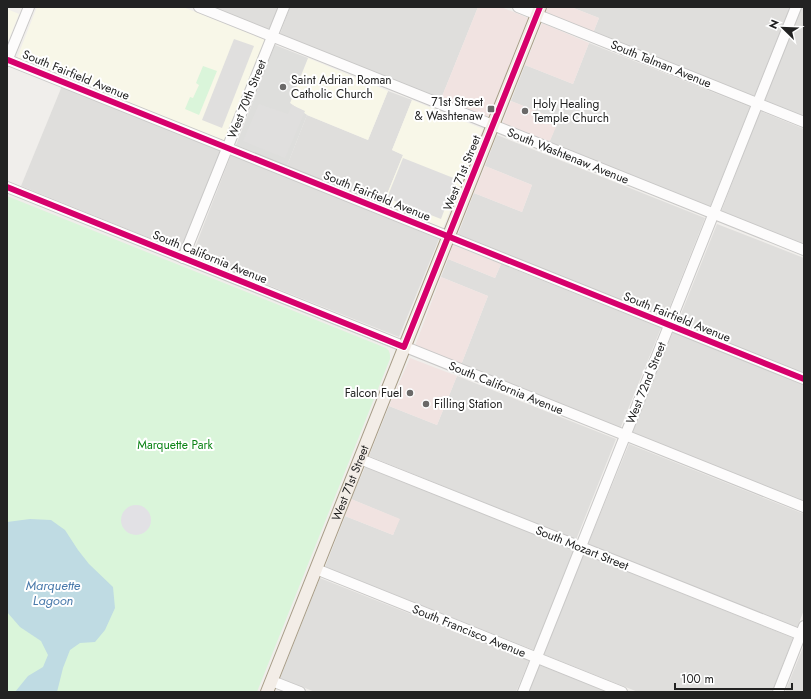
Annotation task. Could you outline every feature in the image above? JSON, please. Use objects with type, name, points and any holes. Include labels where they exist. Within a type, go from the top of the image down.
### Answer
[{"type":"main road","name":"West 71st Street","points":[[269,686],[539,11]]},
{"type":"street","points":[[7,61],[29,7]]},
{"type":"street","name":"South Washtenaw Avenue","points":[[199,7],[804,250]]},
{"type":"street","name":"West 70th Street","points":[[183,258],[284,7]]},
{"type":"street","name":"South Talman Avenue","points":[[518,7],[539,11],[804,122]]},
{"type":"street","name":"West 72nd Street","points":[[523,692],[796,7]]},
{"type":"street","name":"South Fairfield Avenue","points":[[7,61],[804,379]]},
{"type":"street","name":"South California Avenue","points":[[7,187],[804,507]]},
{"type":"street","name":"South Mozart Street","points":[[360,459],[581,547],[803,632]]},
{"type":"street","name":"South Francisco Avenue","points":[[316,569],[622,692]]},
{"type":"street","points":[[778,692],[803,632]]},
{"type":"street","points":[[269,686],[300,692]]},
{"type":"shaded area","points":[[37,7],[183,7],[266,40],[225,141],[17,58]]},
{"type":"shaded area","points":[[213,7],[279,7],[270,30]]},
{"type":"shaded area","points":[[290,7],[478,7],[441,99],[280,34]]},
{"type":"shaded area","points":[[478,7],[501,7],[528,18],[488,118],[441,99]]},
{"type":"shaded area","points":[[548,7],[571,7],[599,18],[593,33],[545,13]]},
{"type":"shaded area","points":[[571,7],[790,7],[754,97],[593,33],[599,18]]},
{"type":"shaded area","points":[[802,7],[804,7],[804,117],[764,101]]},
{"type":"shaded area","points":[[7,9],[19,14],[7,44]]},
{"type":"shaded area","points":[[542,23],[589,43],[573,84],[525,65]]},
{"type":"shaded area","points":[[234,39],[254,46],[222,128],[202,120]]},
{"type":"shaded area","points":[[589,43],[750,107],[710,207],[549,143],[558,120],[511,101],[525,65],[573,84]]},
{"type":"shaded area","points":[[275,45],[308,58],[290,103],[307,115],[287,166],[236,145]]},
{"type":"shaded area","points":[[308,58],[388,91],[368,140],[307,115],[290,103]]},
{"type":"shaded area","points":[[62,86],[221,151],[182,251],[21,186]]},
{"type":"shaded area","points":[[388,91],[412,100],[392,150],[403,155],[383,204],[287,166],[307,115],[368,140]]},
{"type":"shaded area","points":[[412,100],[483,129],[443,228],[383,204],[403,155],[392,150]]},
{"type":"shaded area","points":[[511,101],[559,120],[549,143],[502,124]]},
{"type":"shaded area","points":[[259,104],[288,114],[292,105],[305,111],[285,158],[243,141]]},
{"type":"shaded area","points":[[760,111],[804,129],[804,245],[721,212]]},
{"type":"shaded area","points":[[497,135],[705,218],[665,319],[458,234],[474,193],[522,212],[532,185],[485,166]]},
{"type":"shaded area","points":[[231,155],[439,239],[399,337],[192,255]]},
{"type":"shaded area","points":[[403,158],[456,179],[441,219],[387,198]]},
{"type":"shaded area","points":[[485,166],[532,185],[522,212],[474,193]]},
{"type":"shaded area","points":[[717,224],[804,258],[804,375],[677,324]]},
{"type":"shaded area","points":[[453,245],[501,264],[495,278],[448,259]]},
{"type":"shaded area","points":[[448,259],[495,278],[501,264],[661,328],[620,429],[461,365],[488,296],[441,277]]},
{"type":"shaded area","points":[[441,277],[488,296],[461,365],[415,346]]},
{"type":"shaded area","points":[[673,332],[804,385],[804,502],[632,433]]},
{"type":"shaded area","points":[[410,358],[457,376],[437,425],[389,406]]},
{"type":"shaded area","points":[[457,376],[616,439],[576,540],[369,456],[389,406],[437,425]]},
{"type":"shaded area","points":[[629,444],[804,514],[804,610],[797,628],[588,544]]},
{"type":"shaded area","points":[[365,467],[574,550],[534,650],[325,567],[345,516],[393,535],[399,519],[351,499]]},
{"type":"shaded area","points":[[351,499],[400,519],[393,535],[345,516]]},
{"type":"shaded area","points":[[136,505],[147,509],[151,520],[147,531],[136,535],[125,531],[121,520],[125,509]]},
{"type":"shaded area","points":[[584,554],[793,638],[772,692],[638,692],[543,654]]},
{"type":"shaded area","points":[[320,578],[529,661],[516,692],[315,692],[280,678]]},
{"type":"shaded area","points":[[804,645],[804,692],[785,692]]},
{"type":"shaded area","points":[[539,665],[608,692],[529,692]]},
{"type":"green space","points":[[203,66],[217,71],[199,115],[185,109],[190,97],[193,98],[199,85],[196,83]]},
{"type":"green space","name":"Marquette Park","points":[[7,196],[386,348],[389,351],[390,359],[257,692],[7,692]]},
{"type":"water","name":"Marquette Lagoon","points":[[30,519],[51,520],[65,530],[89,564],[113,587],[115,608],[105,630],[95,642],[80,643],[70,650],[63,668],[57,692],[15,692],[28,676],[43,667],[48,655],[41,641],[20,627],[7,612],[7,522]]},
{"type":"cycle path","points":[[7,187],[404,347],[540,7]]},
{"type":"cycle path","points":[[8,60],[804,379]]},
{"type":"place","name":"Saint Adrian Roman Catholic Church","points":[[283,87]]},
{"type":"place","name":"71st Street & Washtenaw","points":[[491,109]]},
{"type":"place","name":"Holy Healing Temple Church","points":[[525,111]]},
{"type":"place","name":"Falcon Fuel","points":[[410,393]]},
{"type":"place","name":"Filling Station","points":[[426,404]]}]
